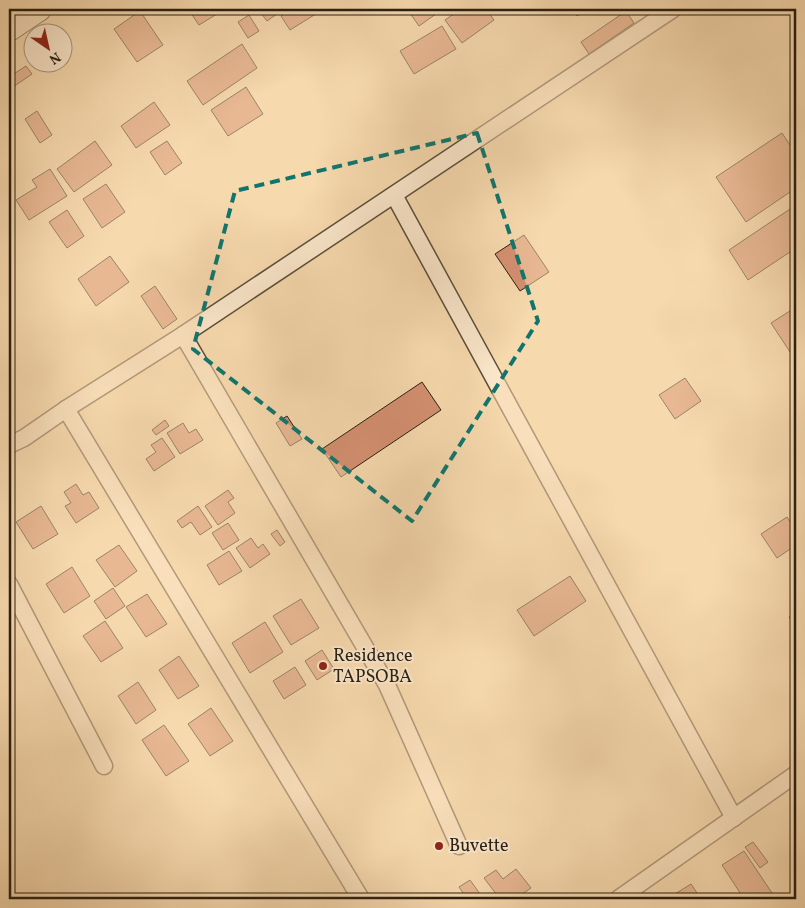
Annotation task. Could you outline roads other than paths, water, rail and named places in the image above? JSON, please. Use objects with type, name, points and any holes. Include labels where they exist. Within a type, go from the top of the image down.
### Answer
[{"type":"main road","points":[[9,29],[39,9]]},
{"type":"street","points":[[9,445],[24,438],[66,409],[183,335],[673,9]]},
{"type":"street","points":[[394,195],[734,818]]},
{"type":"street","points":[[183,335],[387,685],[459,846]]},
{"type":"street","points":[[66,409],[361,899]]},
{"type":"street","points":[[9,584],[104,766]]},
{"type":"street","points":[[618,899],[796,774]]},
{"type":"place","name":"Residence TAPSOBA","points":[[323,666]]},
{"type":"place","name":"Buvette","points":[[439,846]]}]
